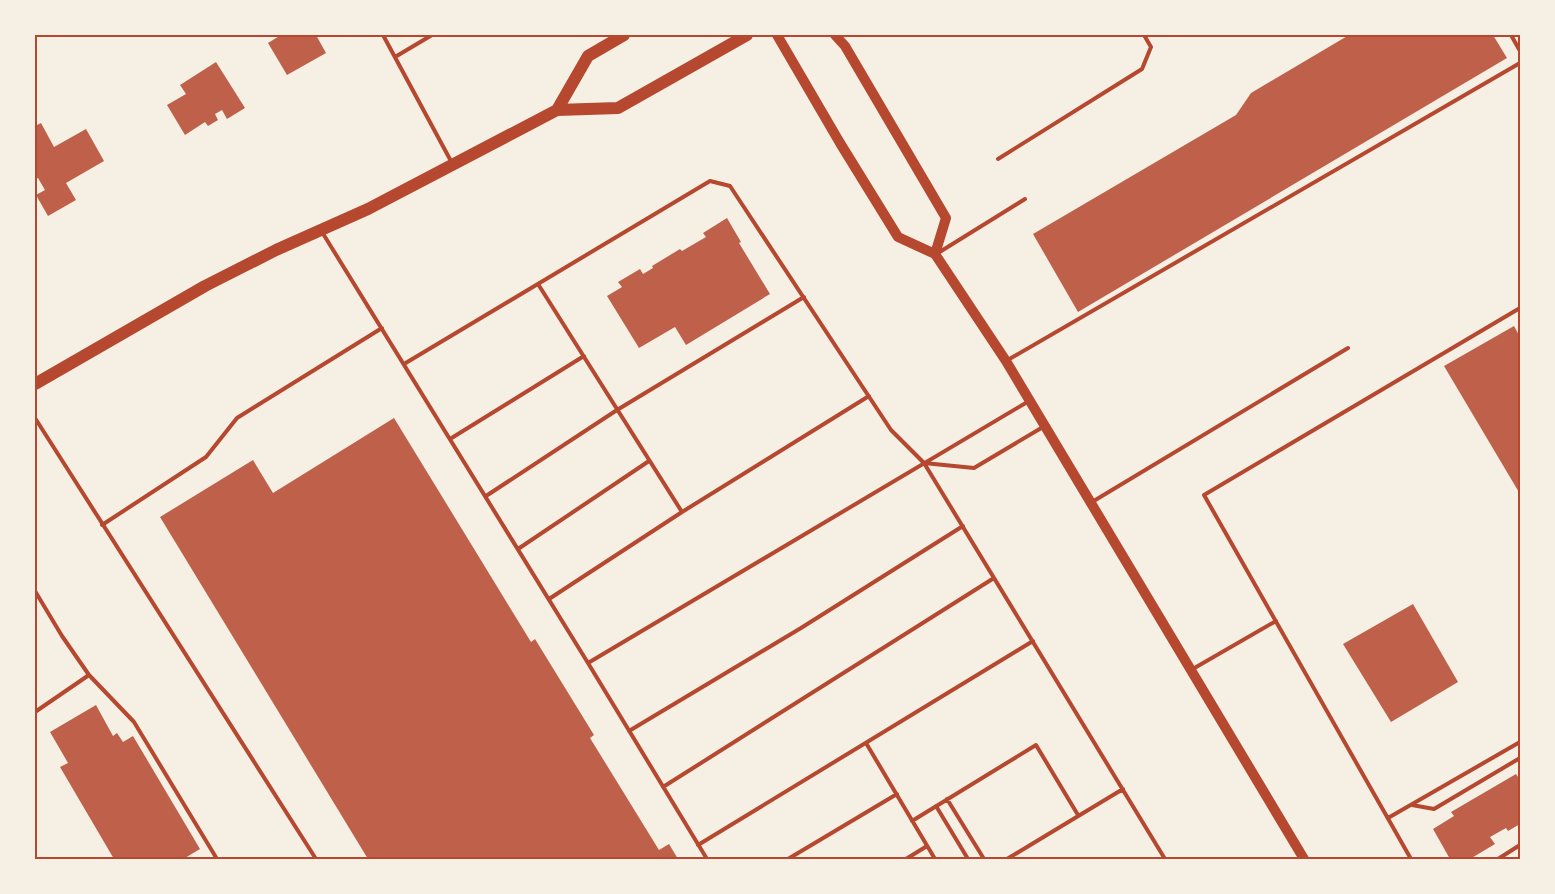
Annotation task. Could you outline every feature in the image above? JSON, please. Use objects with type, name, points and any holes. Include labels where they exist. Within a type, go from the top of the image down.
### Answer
[{"type":"main road","points":[[557,110],[588,56],[624,35]]},
{"type":"main road","points":[[35,384],[205,286],[276,250],[368,209],[557,110],[618,108],[747,35]]},
{"type":"main road","points":[[776,35],[898,237],[935,254],[1006,362],[1304,859]]},
{"type":"main road","points":[[835,35],[845,46],[946,218],[935,254]]},
{"type":"lane","points":[[383,35],[453,164]]},
{"type":"lane","points":[[395,57],[432,35]]},
{"type":"lane","points":[[998,159],[1142,69],[1151,47],[1144,35]]},
{"type":"lane","points":[[1511,35],[1520,51]]},
{"type":"lane","points":[[1006,362],[1520,63]]},
{"type":"lane","points":[[404,364],[710,180],[730,186],[891,430],[924,463],[1165,859]]},
{"type":"lane","points":[[935,254],[1025,199]]},
{"type":"lane","points":[[321,230],[486,496],[706,859]]},
{"type":"lane","points":[[538,284],[682,512]]},
{"type":"lane","points":[[486,496],[617,410],[804,297]]},
{"type":"lane","points":[[1411,859],[1204,495],[1520,308]]},
{"type":"lane","points":[[102,525],[206,457],[237,418],[382,328]]},
{"type":"lane","points":[[1090,503],[1348,348]]},
{"type":"lane","points":[[450,439],[584,356]]},
{"type":"lane","points":[[549,599],[682,512],[869,396]]},
{"type":"lane","points":[[588,663],[1029,401]]},
{"type":"lane","points":[[35,418],[316,859]]},
{"type":"lane","points":[[924,463],[974,468],[1045,427]]},
{"type":"lane","points":[[518,549],[649,461]]},
{"type":"lane","points":[[629,731],[801,628],[962,526]]},
{"type":"lane","points":[[663,787],[994,578]]},
{"type":"lane","points":[[35,591],[62,636],[89,675],[134,722],[217,859]]},
{"type":"lane","points":[[1190,670],[1276,621]]},
{"type":"lane","points":[[698,845],[1033,641]]},
{"type":"lane","points":[[35,712],[89,675]]},
{"type":"lane","points":[[1388,818],[1520,742]]},
{"type":"lane","points":[[866,743],[935,859]]},
{"type":"lane","points":[[912,820],[1036,745],[1078,815]]},
{"type":"lane","points":[[1412,804],[1434,809],[1520,758]]},
{"type":"lane","points":[[1007,859],[1122,789]]},
{"type":"lane","points":[[788,859],[896,794]]},
{"type":"lane","points":[[947,799],[984,859]]},
{"type":"lane","points":[[936,806],[968,859]]},
{"type":"lane","points":[[1498,859],[1520,845]]},
{"type":"lane","points":[[906,859],[928,846]]},
{"type":"building","points":[[281,35],[316,35],[326,53],[287,75],[268,43]]},
{"type":"building","points":[[1349,35],[1493,35],[1507,58],[1078,312],[1033,234],[1236,115],[1251,93]]},
{"type":"building","points":[[216,62],[245,108],[227,119],[222,110],[215,114],[218,120],[208,126],[205,122],[185,135],[167,105],[186,94],[180,85]]},
{"type":"building","points":[[41,123],[54,147],[86,129],[104,161],[66,183],[76,200],[48,216],[36,195],[45,190],[38,178],[35,179],[35,126]]},
{"type":"building","points":[[727,218],[741,242],[739,243],[770,294],[686,345],[675,327],[639,348],[607,296],[622,287],[618,282],[640,269],[643,274],[653,268],[652,266],[680,249],[682,251],[706,237],[703,233]]},
{"type":"building","points":[[1514,326],[1520,337],[1520,494],[1444,366]]},
{"type":"building","points":[[394,418],[531,642],[535,639],[594,735],[590,738],[659,850],[669,844],[678,859],[368,859],[160,517],[253,460],[273,493]]},
{"type":"building","points":[[1413,604],[1458,682],[1391,722],[1343,644]]},
{"type":"building","points":[[96,705],[113,736],[117,733],[123,742],[133,736],[200,849],[186,859],[114,859],[60,767],[68,763],[50,732]]},
{"type":"building","points":[[1516,774],[1520,780],[1520,824],[1508,831],[1506,828],[1490,837],[1495,844],[1470,859],[1450,859],[1433,829],[1454,816],[1451,812]]}]
